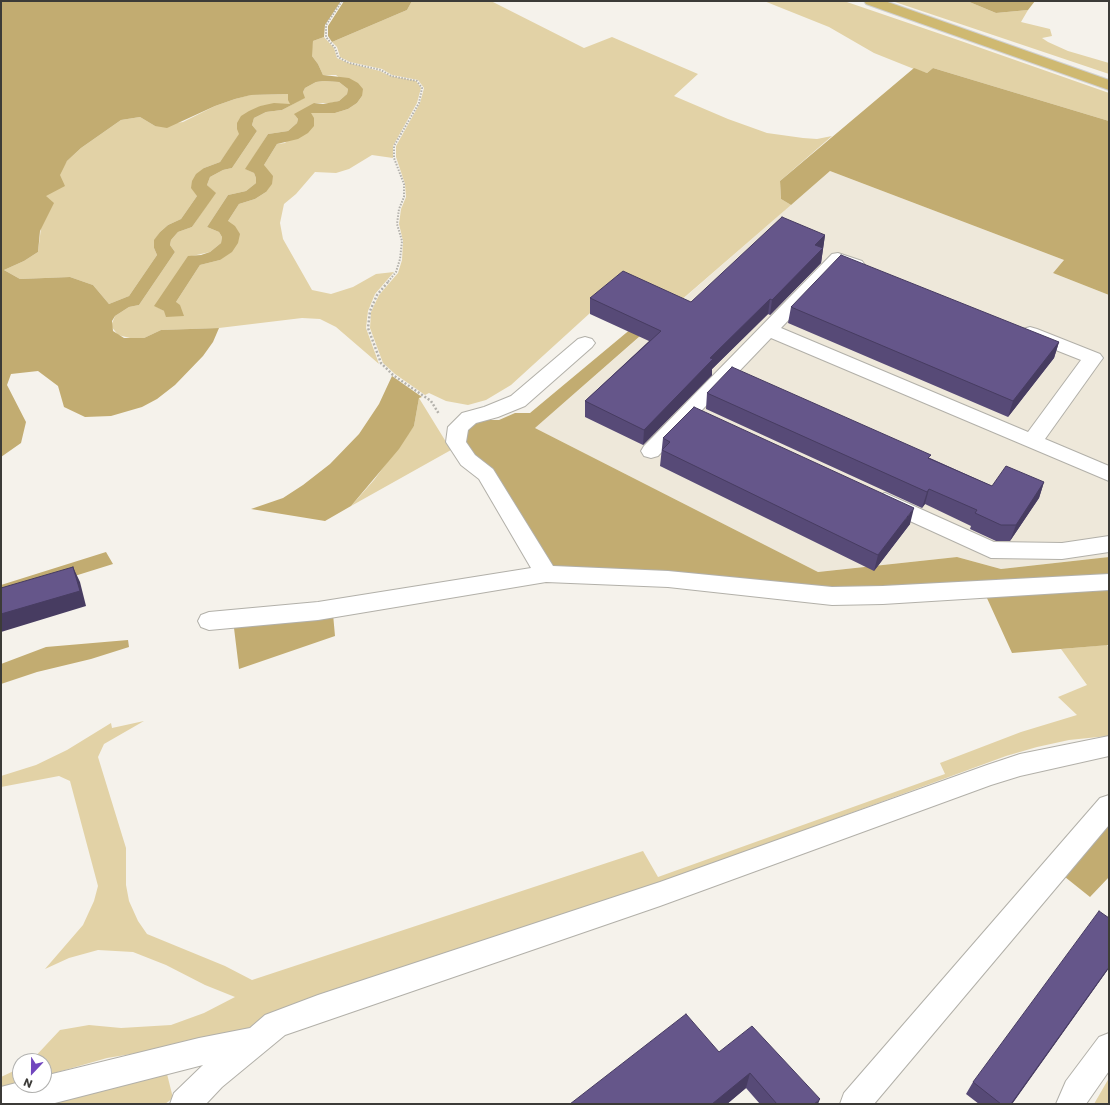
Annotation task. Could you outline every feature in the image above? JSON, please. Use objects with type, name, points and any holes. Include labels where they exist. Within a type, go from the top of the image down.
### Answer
[{"type":"main road","points":[[871,1],[1109,85]]},
{"type":"street","points":[[650,451],[838,258],[874,272]]},
{"type":"street","points":[[1013,326],[1093,358],[1032,442]]},
{"type":"street","points":[[768,330],[1109,474]]},
{"type":"street","points":[[546,574],[486,474],[468,460],[456,442],[458,427],[469,418],[491,412],[518,401],[585,343]]},
{"type":"street","points":[[690,410],[711,420]]},
{"type":"street","points":[[869,494],[991,550],[1062,551],[1109,544]]},
{"type":"street","points":[[209,622],[318,611],[546,574],[668,579],[832,596],[883,595],[1109,582]]},
{"type":"street","points":[[185,1104],[212,1077],[275,1025],[318,1009],[660,894],[979,778],[1020,765],[1109,746]]},
{"type":"street","points":[[855,1104],[1109,806]]},
{"type":"street","points":[[1,1102],[199,1052],[256,1041]]},
{"type":"street","points":[[1071,1104],[1076,1090],[1109,1047]]},
{"type":"path","points":[[342,1],[326,25],[326,36],[335,48],[338,57],[349,63],[381,70],[391,76],[417,81],[422,88],[419,103],[394,146],[394,158],[404,184],[404,197],[399,209],[397,224],[402,241],[400,260],[396,272],[377,295],[370,311],[368,328],[381,363],[393,375],[431,401],[456,442]]},
{"type":"shaded area","points":[[1,1],[341,1],[325,25],[324,37],[313,41],[312,56],[323,75],[349,78],[358,83],[363,89],[362,96],[357,103],[348,109],[335,113],[311,113],[314,118],[314,126],[308,133],[298,139],[277,144],[264,165],[273,176],[272,184],[266,192],[255,199],[239,204],[228,221],[235,226],[240,234],[238,243],[232,252],[220,260],[200,265],[176,302],[180,305],[184,316],[166,317],[164,311],[154,306],[188,256],[201,255],[210,252],[221,243],[222,237],[219,232],[207,227],[228,195],[246,191],[256,183],[254,173],[245,169],[268,134],[288,131],[297,123],[298,119],[294,114],[314,103],[323,104],[339,101],[347,94],[348,89],[339,82],[316,82],[305,88],[303,92],[305,98],[282,110],[266,112],[254,118],[252,125],[257,131],[232,168],[223,170],[210,177],[207,185],[216,193],[192,227],[178,232],[171,240],[170,245],[175,252],[139,305],[129,307],[115,316],[112,321],[113,331],[124,338],[144,338],[161,330],[219,328],[213,342],[203,356],[175,385],[157,399],[142,407],[111,416],[85,417],[64,407],[58,386],[38,371],[11,374],[7,385],[26,422],[21,443],[1,457]],"holes":[[[288,94],[290,104],[274,103],[260,106],[241,116],[237,123],[239,134],[220,162],[204,168],[196,174],[192,181],[191,188],[197,196],[181,219],[168,225],[154,240],[154,248],[157,255],[129,296],[109,304],[93,285],[70,277],[20,279],[4,270],[24,261],[38,252],[40,231],[54,203],[46,196],[65,186],[60,175],[67,161],[81,148],[121,120],[140,117],[155,126],[167,128],[215,106],[251,95]]]},
{"type":"shaded area","points":[[344,1],[412,1],[407,10],[332,42],[328,36],[328,26]]},
{"type":"shaded area","points":[[412,1],[491,1],[584,48],[612,37],[698,74],[674,96],[728,119],[767,133],[817,139],[832,136],[780,181],[781,199],[791,205],[672,308],[623,283],[511,385],[486,400],[468,405],[446,401],[429,393],[425,395],[395,374],[383,363],[370,328],[371,312],[379,295],[398,273],[402,260],[403,241],[399,224],[401,209],[406,197],[405,184],[396,157],[396,146],[420,103],[424,88],[418,80],[392,75],[382,69],[350,62],[340,57],[337,47],[332,42],[407,10]]},
{"type":"shaded area","points":[[764,1],[844,1],[961,41],[1109,93],[1109,121],[933,68],[927,73],[914,69],[874,53],[829,27]]},
{"type":"shaded area","points":[[892,1],[967,1],[996,13],[1028,10],[1021,22],[1050,29],[1052,36],[1042,38],[1048,42],[1068,51],[1109,63],[1109,74]]},
{"type":"shaded area","points":[[967,1],[1035,1],[1028,10],[996,13]]},
{"type":"shaded area","points":[[324,37],[334,48],[337,58],[348,63],[380,71],[390,76],[416,81],[421,88],[417,103],[393,146],[393,158],[372,155],[349,169],[336,173],[315,172],[296,194],[284,204],[280,223],[283,239],[312,290],[331,294],[353,287],[376,274],[394,272],[375,294],[368,311],[366,328],[379,364],[336,327],[320,319],[302,318],[219,328],[161,330],[144,338],[134,339],[118,335],[111,326],[115,316],[129,307],[139,305],[175,252],[170,245],[171,240],[178,232],[192,227],[215,193],[207,185],[210,177],[223,170],[232,168],[257,131],[252,125],[254,118],[266,112],[282,110],[304,98],[303,92],[305,88],[316,82],[339,82],[348,89],[347,94],[339,101],[331,103],[315,103],[295,115],[298,119],[297,123],[288,131],[268,134],[246,169],[254,173],[256,183],[246,191],[228,195],[207,227],[219,232],[222,237],[221,243],[210,252],[192,256],[155,306],[164,311],[176,302],[200,265],[220,260],[228,221],[239,204],[255,199],[266,192],[264,165],[277,144],[285,143],[311,113],[335,113],[348,109],[357,103],[362,96],[336,75],[323,75],[312,56],[312,47],[313,41]]},
{"type":"shaded area","points":[[914,68],[927,73],[933,68],[1109,121],[1109,295],[1053,273],[1064,260],[830,171],[791,205],[781,199],[780,181]]},
{"type":"shaded area","points":[[288,94],[291,104],[260,106],[220,162],[204,168],[197,196],[181,219],[168,225],[160,232],[155,240],[154,248],[157,255],[129,296],[109,304],[93,285],[70,277],[20,279],[4,270],[24,261],[38,252],[45,196],[67,161],[81,148],[121,120],[140,117],[155,126],[183,122],[215,106],[250,95]]},
{"type":"shaded area","points":[[830,171],[1064,260],[1053,273],[1109,295],[1109,557],[1001,569],[957,557],[818,572],[535,428]]},
{"type":"shaded area","points":[[662,303],[672,308],[535,428],[818,572],[957,557],[1001,569],[1109,557],[1109,576],[846,589],[557,569],[548,564],[463,439],[464,429],[482,420],[499,420],[515,413],[530,413]]},
{"type":"shaded area","points":[[392,376],[422,397],[419,398],[414,426],[399,449],[351,506],[325,521],[251,509],[283,498],[330,464],[359,434],[379,404]]},
{"type":"shaded area","points":[[419,398],[451,450],[351,506],[374,480],[414,426]]},
{"type":"shaded area","points":[[106,552],[113,564],[1,599],[1,585]]},
{"type":"shaded area","points":[[1109,589],[1109,645],[1012,653],[986,596]]},
{"type":"shaded area","points":[[333,614],[335,636],[239,669],[234,628]]},
{"type":"shaded area","points":[[128,640],[129,647],[91,659],[37,672],[1,684],[1,664],[46,647]]},
{"type":"shaded area","points":[[1107,645],[1109,648],[1108,736],[1069,740],[1006,756],[573,915],[265,1018],[235,1037],[107,1058],[52,1074],[52,1053],[38,1053],[60,1030],[89,1025],[121,1028],[171,1025],[204,1013],[235,997],[205,985],[166,965],[133,952],[98,950],[69,958],[45,969],[83,925],[94,901],[98,886],[70,781],[59,776],[1,787],[1,776],[36,765],[67,750],[111,723],[112,728],[144,721],[104,744],[98,757],[126,848],[126,885],[129,901],[138,921],[147,934],[225,966],[252,980],[643,851],[658,877],[945,774],[940,763],[1021,732],[1077,715],[1058,697],[1087,685],[1061,649]]},
{"type":"shaded area","points":[[1109,823],[1109,877],[1090,897],[1060,873]]},
{"type":"shaded area","points":[[166,1070],[173,1098],[165,1104],[30,1104]]},
{"type":"shaded area","points":[[12,1072],[12,1086],[1,1089],[1,1077]]},
{"type":"shaded area","points":[[1109,1078],[1109,1104],[1094,1104]]},
{"type":"building","points":[[782,217],[825,235],[815,245],[823,248],[772,300],[770,299],[710,358],[713,359],[644,430],[585,401],[661,331],[590,298],[623,271],[691,302]]},
{"type":"building","points":[[841,255],[1059,342],[1013,401],[791,307]]},
{"type":"building","points":[[732,367],[931,455],[928,458],[992,486],[1006,466],[1044,482],[1016,525],[1001,525],[975,513],[977,510],[929,489],[927,492],[707,393]]},
{"type":"building","points":[[694,407],[914,508],[878,555],[662,450],[670,442],[663,438]]},
{"type":"building","points":[[73,567],[80,591],[1,614],[1,588]]},
{"type":"building","points":[[1099,911],[1109,918],[1109,967],[1011,1104],[1001,1104],[973,1082]]},
{"type":"building","points":[[686,1014],[719,1052],[752,1026],[820,1099],[814,1104],[777,1104],[750,1073],[712,1104],[570,1104]]}]
